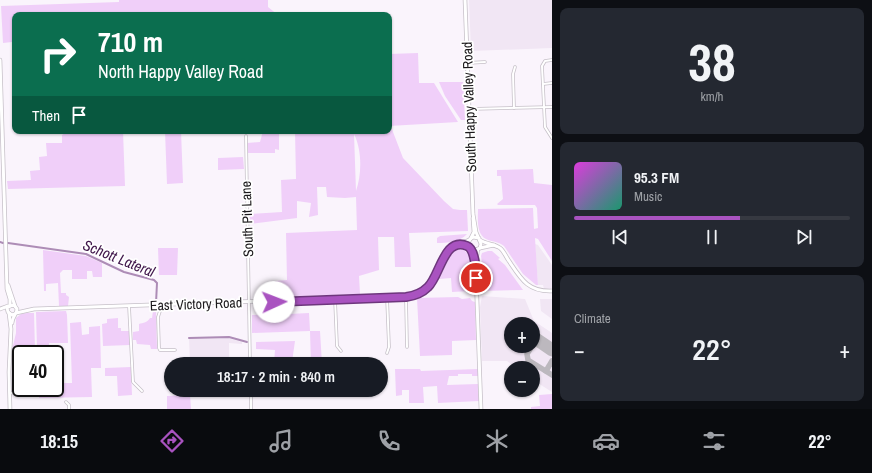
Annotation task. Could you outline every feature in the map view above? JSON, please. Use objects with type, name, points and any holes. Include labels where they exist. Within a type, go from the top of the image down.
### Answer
[{"type":"street","name":"South Happy Valley Road","points":[[465,0],[474,214]]},
{"type":"street","points":[[0,60],[8,289],[10,300],[8,313],[11,338],[9,372],[10,409]]},
{"type":"street","points":[[552,60],[544,62],[542,66],[546,130],[552,138]]},
{"type":"street","points":[[467,63],[485,62]]},
{"type":"street","points":[[514,108],[512,74],[515,67]]},
{"type":"street","points":[[543,84],[552,84]]},
{"type":"street","points":[[469,109],[552,107]]},
{"type":"street","name":"South Pit Lane","points":[[246,136],[250,357]]},
{"type":"street","points":[[474,214],[472,220],[474,232],[468,244],[474,255],[476,274],[481,409]]},
{"type":"street","points":[[474,214],[475,229],[481,244],[476,255],[478,268],[476,274]]},
{"type":"street","points":[[453,247],[475,237],[485,243],[494,245],[500,248],[520,278],[526,284],[536,289],[552,291]]},
{"type":"street","points":[[453,247],[464,245],[474,250],[494,245]]},
{"type":"street","name":"East Victory Road","points":[[9,306],[34,309],[406,297],[420,293],[428,287],[434,279],[445,255],[453,247]]},
{"type":"street","points":[[8,283],[16,307],[12,319],[13,330],[11,338]]},
{"type":"street","points":[[387,297],[389,347],[387,353]]},
{"type":"street","points":[[406,297],[408,348]]},
{"type":"street","points":[[335,299],[337,346],[341,351]]},
{"type":"street","points":[[160,305],[158,317],[159,348],[160,350],[175,350]]},
{"type":"street","points":[[0,310],[9,306]]},
{"type":"street","points":[[129,306],[133,382],[142,391]]},
{"type":"street","name":"East Victory Road","points":[[8,313],[34,309]]},
{"type":"street","points":[[0,310],[8,313]]},
{"type":"street","points":[[251,397],[251,409]]},
{"type":"street","points":[[66,402],[69,405],[69,409]]},
{"type":"shaded area","points":[[119,0],[268,0],[268,7],[274,12],[12,12],[12,42],[3,43],[1,6],[119,2]]},
{"type":"shaded area","points":[[469,0],[552,0],[552,48],[471,51]]},
{"type":"shaded area","points":[[418,53],[419,83],[434,83],[458,122],[392,126],[392,54]]},
{"type":"shaded area","points":[[439,82],[463,82],[465,120],[461,120],[445,96]]},
{"type":"shaded area","points":[[392,129],[403,158],[453,209],[467,210],[468,231],[409,233],[411,267],[395,267],[394,237],[378,237],[379,270],[359,276],[360,294],[276,297],[275,281],[287,280],[286,233],[357,230],[356,197],[327,197],[326,187],[317,187],[318,215],[309,217],[311,203],[297,201],[297,218],[249,224],[249,214],[282,212],[281,180],[296,179],[295,134],[354,134],[392,134]],"holes":[[[354,134],[357,140],[360,155],[360,170],[356,191]]]},
{"type":"shaded area","points":[[123,134],[125,186],[8,189],[7,181],[31,180],[30,171],[40,170],[39,157],[47,156],[46,143],[62,143],[62,135]]},
{"type":"shaded area","points":[[165,134],[181,134],[183,183],[167,184]]},
{"type":"shaded area","points":[[262,134],[279,134],[279,150],[275,149],[275,153],[247,153],[247,143],[260,142]]},
{"type":"shaded area","points":[[243,157],[244,169],[218,170],[218,158]]},
{"type":"shaded area","points":[[533,169],[534,183],[552,185],[552,261],[538,239],[535,238],[538,285],[523,274],[504,246],[483,237],[479,230],[478,221],[478,209],[533,208],[534,229],[538,228],[537,208],[535,205],[497,204],[503,199],[501,176],[497,176],[497,170]]},
{"type":"shaded area","points":[[467,234],[461,239],[437,243],[437,238],[440,236]]},
{"type":"shaded area","points":[[535,244],[538,245],[552,265],[552,289],[544,289],[543,285],[538,285]]},
{"type":"shaded area","points":[[158,248],[178,248],[177,275],[159,275]]},
{"type":"shaded area","points":[[43,250],[86,256],[102,263],[102,277],[93,277],[92,271],[87,271],[87,279],[72,279],[72,270],[63,270],[60,273],[61,293],[66,293],[69,297],[68,306],[59,306],[58,283],[46,284],[46,291],[44,291]]},
{"type":"shaded area","points":[[457,250],[464,250],[469,255],[472,290],[470,291],[452,292],[451,278],[439,279],[451,254]]},
{"type":"shaded area","points":[[492,251],[500,258],[498,259],[505,265],[523,290],[481,291],[481,256],[482,253]]},
{"type":"shaded area","points":[[482,296],[525,299],[532,317],[504,317],[504,353],[540,353],[540,325],[552,333],[552,392],[540,384],[540,361],[482,361],[480,307]]},
{"type":"shaded area","points":[[458,297],[462,299],[470,298],[475,302],[476,340],[452,341],[452,355],[420,356],[417,298]]},
{"type":"shaded area","points":[[540,299],[552,299],[552,319],[541,311]]},
{"type":"shaded area","points":[[284,303],[303,303],[290,305],[289,314],[309,313],[310,331],[252,333],[252,315],[284,314]]},
{"type":"shaded area","points":[[66,311],[68,343],[49,343],[49,345],[37,345],[36,312]]},
{"type":"shaded area","points":[[153,311],[156,311],[157,349],[151,349],[150,345],[137,344],[136,340],[133,340],[133,332],[139,331],[139,324],[152,318]]},
{"type":"shaded area","points":[[34,313],[35,345],[13,345],[16,333],[16,318],[21,314]]},
{"type":"shaded area","points":[[118,318],[118,328],[121,328],[121,331],[129,331],[130,345],[103,346],[102,324],[107,323],[107,319]]},
{"type":"shaded area","points":[[81,322],[82,335],[89,334],[89,327],[100,326],[101,368],[91,368],[92,397],[39,398],[64,397],[64,383],[72,383],[70,323]]},
{"type":"shaded area","points":[[310,331],[320,331],[322,357],[311,357]]},
{"type":"shaded area","points":[[224,337],[242,342],[242,344],[229,343],[229,357],[190,357],[189,338]]},
{"type":"shaded area","points":[[295,341],[293,357],[274,357],[275,350],[256,349],[256,342]]},
{"type":"shaded area","points":[[131,367],[132,395],[118,396],[117,376],[105,376],[105,368]]},
{"type":"shaded area","points":[[395,369],[420,369],[421,371],[478,369],[478,376],[472,376],[472,374],[458,374],[458,376],[449,376],[447,385],[478,384],[479,401],[438,403],[437,386],[423,387],[424,403],[409,403],[409,390],[402,390],[402,395],[396,396]]},
{"type":"shaded area","points":[[552,394],[552,409],[531,409],[531,407],[540,406],[540,395]]},
{"type":"shaded area","points":[[167,397],[190,397],[191,409],[167,409]]},
{"type":"waterway","name":"Schott Lateral","points":[[8,243],[86,254],[124,272],[154,280],[157,283],[156,303]]},
{"type":"waterway","name":"Schott Lateral","points":[[189,338],[229,337],[247,342]]},
{"type":"taxiway","points":[[528,353],[528,360],[552,375]]},
{"type":"taxiway","points":[[546,371],[552,361]]},
{"type":"runway","points":[[540,342],[552,350]]},
{"type":"route","points":[[274,302],[406,297],[415,295],[424,291],[432,283],[445,255],[450,248],[462,245],[470,247],[474,255],[476,278]]}]
